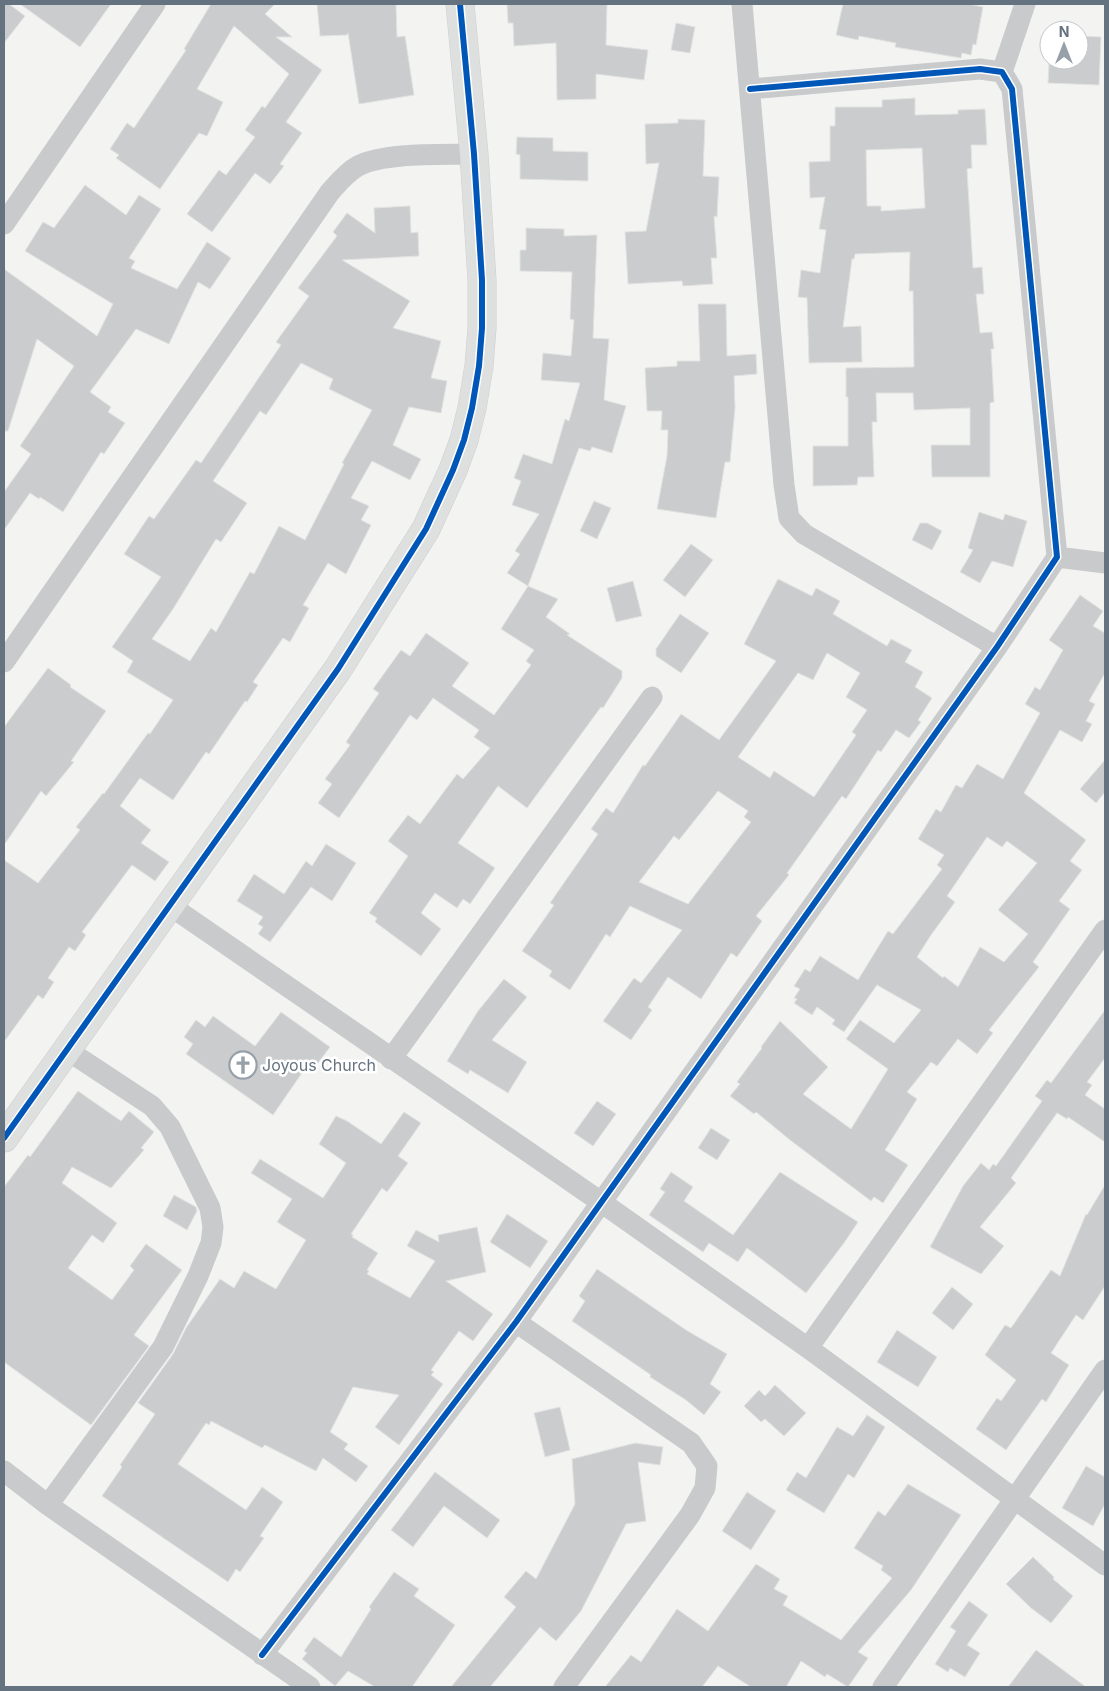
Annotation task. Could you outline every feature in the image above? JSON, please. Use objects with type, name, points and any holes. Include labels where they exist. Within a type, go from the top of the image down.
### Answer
[{"type":"street","points":[[4,224],[155,4]]},
{"type":"street","points":[[4,1138],[338,669],[426,529],[453,470],[464,440],[472,408],[479,366],[482,328],[482,280],[474,154],[460,4]]},
{"type":"street","points":[[742,4],[788,518],[804,534],[997,646]]},
{"type":"street","points":[[262,1655],[516,1322],[997,646],[1057,557],[1012,89],[1002,72],[1025,4]]},
{"type":"street","points":[[750,89],[980,69],[1002,72]]},
{"type":"street","points":[[4,662],[330,192],[342,178],[357,166],[376,159],[474,154]]},
{"type":"street","points":[[1057,557],[1105,563]]},
{"type":"street","points":[[391,1059],[652,697]]},
{"type":"street","points":[[169,905],[808,1348],[1105,1565]]},
{"type":"street","points":[[808,1348],[1105,930]]},
{"type":"street","points":[[48,1505],[163,1347],[198,1276],[211,1243],[213,1227],[210,1208],[170,1127],[152,1106],[67,1050]]},
{"type":"street","points":[[516,1322],[691,1443],[707,1466],[706,1488],[690,1515],[564,1687]]},
{"type":"street","points":[[883,1687],[1105,1370]]},
{"type":"street","points":[[4,1471],[48,1505],[310,1687]]},
{"type":"building","points":[[4,4],[9,4],[25,16],[4,43]]},
{"type":"building","points":[[20,4],[111,4],[80,47]]},
{"type":"building","points":[[211,4],[275,4],[265,14],[292,37],[276,37],[322,70],[286,122],[302,133],[280,164],[284,166],[270,184],[255,173],[212,232],[187,214],[219,170],[226,175],[255,137],[245,130],[262,106],[265,108],[289,74],[234,26],[197,89],[223,102],[207,136],[199,133],[160,189],[116,158],[119,155],[110,149],[127,123],[134,128],[186,50],[184,49]]},
{"type":"building","points":[[317,4],[396,4],[397,37],[405,36],[414,95],[359,104],[348,33],[347,35],[320,36]]},
{"type":"building","points":[[507,4],[607,4],[606,45],[648,50],[644,80],[596,74],[596,99],[557,100],[556,43],[514,46],[513,23],[508,23]]},
{"type":"building","points":[[843,4],[968,4],[983,7],[976,45],[973,44],[971,55],[962,53],[961,58],[895,47],[896,43],[859,36],[858,40],[836,35]]},
{"type":"building","points":[[676,23],[695,27],[690,53],[671,50]]},
{"type":"building","points":[[1089,36],[1101,37],[1099,85],[1048,83],[1049,70],[1089,70]]},
{"type":"building","points":[[915,98],[915,115],[958,114],[958,110],[985,109],[987,145],[971,145],[972,168],[967,169],[973,268],[982,267],[984,294],[976,294],[980,333],[992,332],[994,349],[991,349],[994,402],[990,403],[990,477],[932,477],[931,445],[970,445],[970,408],[914,410],[913,393],[876,393],[877,422],[872,422],[874,477],[858,477],[857,485],[813,486],[813,446],[848,446],[846,368],[914,367],[913,291],[909,291],[910,252],[855,254],[854,259],[852,259],[843,327],[861,326],[862,362],[809,363],[807,298],[798,297],[801,270],[820,273],[826,230],[819,229],[825,197],[810,198],[809,162],[830,161],[830,126],[835,126],[835,107],[882,107],[882,100]],"holes":[[[922,148],[925,208],[881,211],[881,206],[867,206],[866,150]]]},
{"type":"building","points":[[678,119],[705,120],[703,176],[719,177],[717,217],[714,216],[717,258],[711,258],[713,284],[683,286],[682,281],[628,284],[625,232],[646,231],[659,163],[646,164],[645,124],[678,123]]},
{"type":"building","points":[[517,137],[553,138],[553,151],[588,152],[588,181],[520,179],[520,155],[516,154]]},
{"type":"building","points":[[85,185],[126,215],[139,195],[161,209],[129,258],[135,261],[131,268],[177,289],[207,242],[231,258],[210,289],[198,282],[169,344],[136,329],[90,392],[111,407],[108,412],[125,423],[104,454],[101,452],[63,512],[40,497],[39,499],[30,493],[4,530],[4,492],[31,454],[20,446],[74,366],[37,339],[8,431],[4,431],[4,269],[97,336],[113,304],[25,251],[43,222],[54,228]]},
{"type":"building","points":[[410,206],[411,233],[418,232],[419,256],[342,260],[410,301],[393,328],[441,341],[431,378],[447,381],[441,413],[409,407],[393,445],[421,459],[410,480],[372,461],[351,498],[369,506],[361,520],[371,525],[346,574],[328,563],[303,605],[309,608],[290,642],[283,638],[253,682],[258,685],[247,702],[245,701],[209,754],[206,752],[173,800],[140,778],[120,806],[151,830],[141,843],[169,862],[155,881],[132,865],[82,932],[86,935],[75,951],[69,947],[48,978],[54,982],[43,999],[38,995],[4,1042],[4,860],[38,883],[80,830],[76,827],[104,794],[148,733],[150,734],[173,700],[127,672],[133,661],[112,647],[161,577],[124,554],[149,516],[154,519],[196,460],[201,463],[281,345],[276,342],[309,296],[298,288],[337,236],[333,232],[347,213],[375,233],[374,208]],"holes":[[[301,363],[333,379],[329,389],[372,410],[342,463],[344,464],[305,540],[279,526],[254,574],[250,572],[216,632],[211,628],[190,661],[152,639],[173,609],[216,539],[221,542],[247,503],[213,481],[260,411],[266,415]]]},
{"type":"building","points":[[526,228],[564,229],[564,236],[597,235],[593,338],[609,339],[604,400],[626,406],[612,453],[592,447],[590,451],[579,448],[528,586],[507,573],[520,554],[515,551],[539,514],[512,505],[521,481],[514,478],[523,454],[552,464],[565,419],[569,421],[580,383],[541,380],[543,353],[571,356],[574,320],[570,319],[572,272],[520,271],[520,250],[526,250]]},
{"type":"building","points":[[698,304],[726,304],[727,356],[756,354],[757,374],[734,376],[735,408],[730,462],[725,462],[716,518],[657,509],[667,456],[668,430],[661,430],[662,411],[647,411],[645,368],[677,366],[677,361],[700,361]]},
{"type":"building","points":[[594,501],[611,508],[597,539],[580,531]]},
{"type":"building","points":[[979,512],[1003,520],[1005,514],[1027,521],[1013,567],[992,561],[980,583],[960,572],[973,550],[968,548]]},
{"type":"building","points":[[920,523],[927,523],[942,531],[932,550],[912,540]]},
{"type":"building","points":[[691,544],[713,560],[685,597],[663,580]]},
{"type":"building","points":[[778,579],[812,596],[816,588],[840,601],[833,614],[887,646],[891,639],[912,650],[905,662],[923,672],[915,687],[932,698],[918,720],[921,722],[909,738],[896,730],[881,752],[878,750],[846,799],[842,796],[787,873],[789,875],[756,916],[762,921],[737,957],[731,953],[701,999],[668,977],[648,1007],[652,1010],[631,1040],[603,1021],[634,978],[641,983],[682,930],[630,906],[610,937],[606,934],[570,990],[549,976],[552,971],[522,951],[554,905],[550,903],[598,834],[591,829],[606,808],[613,813],[643,765],[645,766],[681,714],[719,740],[776,661],[744,644]],"holes":[[[827,653],[860,673],[846,697],[867,710],[852,732],[856,735],[814,797],[774,771],[770,778],[738,757],[798,673],[813,680]],[[718,791],[748,811],[744,817],[751,822],[688,904],[639,882],[674,836],[679,840]]]},
{"type":"building","points":[[633,581],[642,616],[616,622],[607,588]]},
{"type":"building","points":[[528,586],[558,599],[546,617],[570,634],[567,635],[622,671],[622,678],[603,708],[601,707],[527,808],[498,786],[458,843],[495,868],[470,904],[463,899],[457,908],[435,893],[421,913],[441,929],[421,956],[375,922],[377,918],[369,913],[408,856],[388,841],[408,815],[420,824],[457,774],[463,779],[490,748],[474,737],[479,730],[433,698],[417,720],[410,715],[339,818],[318,803],[332,784],[325,779],[350,745],[346,742],[379,693],[373,689],[401,650],[410,656],[426,633],[469,663],[452,686],[494,715],[531,665],[526,661],[534,650],[501,629]]},
{"type":"building","points":[[1080,595],[1103,611],[1093,626],[1105,633],[1105,673],[1089,701],[1095,704],[1086,721],[1092,724],[1082,742],[1060,730],[1024,793],[1086,840],[1070,861],[1082,870],[1059,901],[1070,909],[1033,962],[1039,967],[989,1030],[993,1033],[977,1054],[958,1039],[937,1066],[931,1062],[907,1092],[917,1099],[885,1150],[908,1165],[883,1203],[874,1197],[871,1201],[756,1112],[754,1114],[730,1096],[740,1084],[737,1082],[780,1021],[828,1067],[803,1094],[851,1129],[888,1069],[846,1039],[860,1020],[894,1043],[921,1010],[877,985],[844,1032],[832,1024],[835,1020],[817,1007],[812,1015],[794,1003],[797,999],[794,998],[800,989],[794,986],[805,969],[810,972],[820,956],[858,980],[888,931],[893,934],[942,869],[937,865],[944,855],[918,839],[936,809],[941,812],[956,785],[962,788],[977,764],[1003,779],[1040,713],[1025,704],[1035,687],[1040,690],[1063,650],[1049,640]],"holes":[[[987,837],[1002,847],[1007,841],[1037,863],[998,910],[1028,934],[1004,962],[980,947],[958,987],[944,976],[943,978],[917,957],[955,902],[947,896]]]},
{"type":"building","points":[[680,614],[709,633],[681,673],[656,656],[656,649]]},
{"type":"building","points":[[48,668],[71,685],[70,687],[106,711],[71,761],[74,762],[46,796],[41,791],[4,845],[4,727]]},
{"type":"building","points":[[1105,760],[1105,792],[1096,803],[1080,789]]},
{"type":"building","points":[[326,844],[356,863],[332,901],[311,887],[270,942],[258,934],[263,927],[258,924],[263,917],[237,901],[254,874],[284,894],[306,861],[312,866]]},
{"type":"building","points":[[504,979],[527,997],[492,1040],[527,1062],[508,1093],[470,1070],[468,1074],[447,1061],[478,1011]]},
{"type":"building","points":[[1105,1010],[1105,1058],[1087,1082],[1092,1085],[1085,1095],[1105,1109],[1105,1142],[1068,1117],[1067,1119],[1057,1113],[1011,1178],[1016,1183],[980,1227],[1004,1246],[981,1274],[930,1247],[963,1186],[981,1163],[989,1170],[993,1164],[996,1166],[1042,1101],[1035,1096],[1047,1080],[1051,1083]]},
{"type":"building","name":"Joyous Church","points":[[281,1012],[330,1047],[312,1071],[306,1067],[273,1115],[186,1054],[193,1044],[184,1037],[196,1020],[205,1027],[213,1016],[255,1046]]},
{"type":"building","points":[[78,1091],[121,1121],[129,1111],[154,1132],[141,1148],[144,1150],[111,1188],[72,1167],[62,1183],[117,1223],[103,1243],[92,1235],[68,1268],[112,1300],[134,1270],[130,1266],[146,1244],[182,1270],[134,1335],[149,1346],[91,1425],[4,1362],[4,1187],[28,1155],[30,1157]]},
{"type":"building","points":[[597,1101],[616,1114],[593,1146],[574,1133]]},
{"type":"building","points":[[404,1112],[421,1123],[398,1156],[408,1163],[387,1192],[382,1188],[351,1234],[353,1235],[352,1237],[378,1253],[367,1270],[369,1271],[367,1274],[410,1298],[435,1261],[407,1246],[416,1230],[439,1242],[438,1235],[477,1227],[486,1272],[446,1281],[493,1314],[473,1341],[459,1331],[431,1370],[434,1372],[431,1375],[443,1384],[399,1445],[375,1427],[399,1395],[353,1387],[330,1432],[348,1444],[344,1449],[368,1466],[356,1482],[323,1458],[316,1471],[265,1445],[262,1448],[211,1421],[209,1425],[206,1423],[178,1464],[246,1510],[262,1487],[283,1502],[260,1536],[264,1538],[240,1572],[236,1569],[228,1582],[102,1496],[122,1467],[120,1465],[155,1414],[138,1403],[173,1354],[186,1328],[220,1279],[234,1288],[244,1271],[276,1289],[306,1240],[277,1222],[292,1199],[251,1173],[260,1159],[323,1198],[346,1163],[319,1144],[336,1116],[347,1121],[381,1144]]},
{"type":"building","points":[[711,1128],[730,1140],[717,1160],[698,1148]]},
{"type":"building","points":[[671,1172],[693,1187],[684,1201],[733,1235],[780,1172],[858,1222],[806,1293],[747,1248],[738,1262],[709,1243],[703,1252],[649,1215],[665,1192],[660,1189]]},
{"type":"building","points":[[1105,1185],[1105,1286],[1083,1320],[1076,1315],[1051,1353],[1069,1365],[1046,1402],[1042,1399],[1006,1450],[976,1429],[997,1398],[1001,1401],[1016,1380],[985,1355],[1005,1325],[1011,1328],[1051,1270],[1060,1276],[1086,1214]]},
{"type":"building","points":[[174,1195],[196,1207],[197,1211],[187,1230],[163,1216]]},
{"type":"building","points":[[507,1214],[548,1241],[530,1268],[490,1242]]},
{"type":"building","points":[[597,1269],[686,1330],[727,1354],[710,1384],[721,1392],[704,1415],[686,1400],[650,1377],[651,1375],[572,1321],[585,1301],[579,1296]]},
{"type":"building","points":[[952,1287],[973,1304],[953,1330],[932,1313]]},
{"type":"building","points":[[897,1330],[937,1357],[918,1387],[877,1362]]},
{"type":"building","points":[[775,1385],[806,1413],[784,1436],[765,1419],[761,1422],[744,1406],[759,1390],[765,1396]]},
{"type":"building","points":[[560,1407],[570,1450],[545,1457],[534,1413]]},
{"type":"building","points":[[867,1415],[885,1427],[854,1478],[848,1474],[824,1513],[786,1490],[797,1472],[806,1478],[837,1427],[853,1436]]},
{"type":"building","points":[[635,1443],[663,1447],[660,1465],[638,1462],[646,1521],[626,1524],[581,1611],[556,1641],[540,1627],[490,1687],[451,1687],[516,1607],[504,1597],[526,1571],[536,1579],[575,1504],[572,1459]]},
{"type":"building","points":[[1086,1466],[1105,1477],[1105,1504],[1093,1526],[1062,1508]]},
{"type":"building","points":[[435,1472],[500,1520],[487,1538],[444,1506],[413,1547],[391,1530]]},
{"type":"building","points":[[908,1484],[961,1515],[911,1590],[858,1652],[868,1658],[848,1687],[827,1674],[825,1677],[801,1661],[786,1687],[751,1687],[718,1666],[702,1687],[605,1687],[631,1655],[641,1662],[677,1609],[708,1631],[756,1564],[780,1579],[774,1589],[788,1596],[783,1605],[841,1640],[892,1578],[881,1570],[883,1566],[854,1548],[878,1511],[885,1516]]},
{"type":"building","points":[[747,1492],[776,1511],[751,1550],[722,1531]]},
{"type":"building","points":[[1033,1557],[1054,1577],[1053,1579],[1073,1596],[1051,1623],[1031,1608],[1006,1584]]},
{"type":"building","points":[[394,1572],[419,1589],[414,1596],[455,1625],[412,1687],[375,1687],[348,1671],[335,1686],[302,1659],[307,1653],[304,1651],[314,1637],[341,1657],[371,1609],[369,1607]]},
{"type":"building","points":[[969,1601],[988,1615],[967,1645],[980,1653],[965,1677],[950,1668],[948,1672],[935,1664],[956,1631],[950,1627]]},
{"type":"building","points":[[1036,1650],[1086,1687],[1008,1687]]},
{"type":"cycle path","points":[[4,1138],[338,669],[426,529],[453,470],[464,440],[472,408],[479,366],[482,328],[482,280],[474,154],[460,4]]},
{"type":"cycle path","points":[[262,1655],[516,1322],[997,647],[1057,557],[1012,89],[1002,72],[980,69],[750,89]]},
{"type":"place","name":"Joyous Church","points":[[243,1065]]}]
